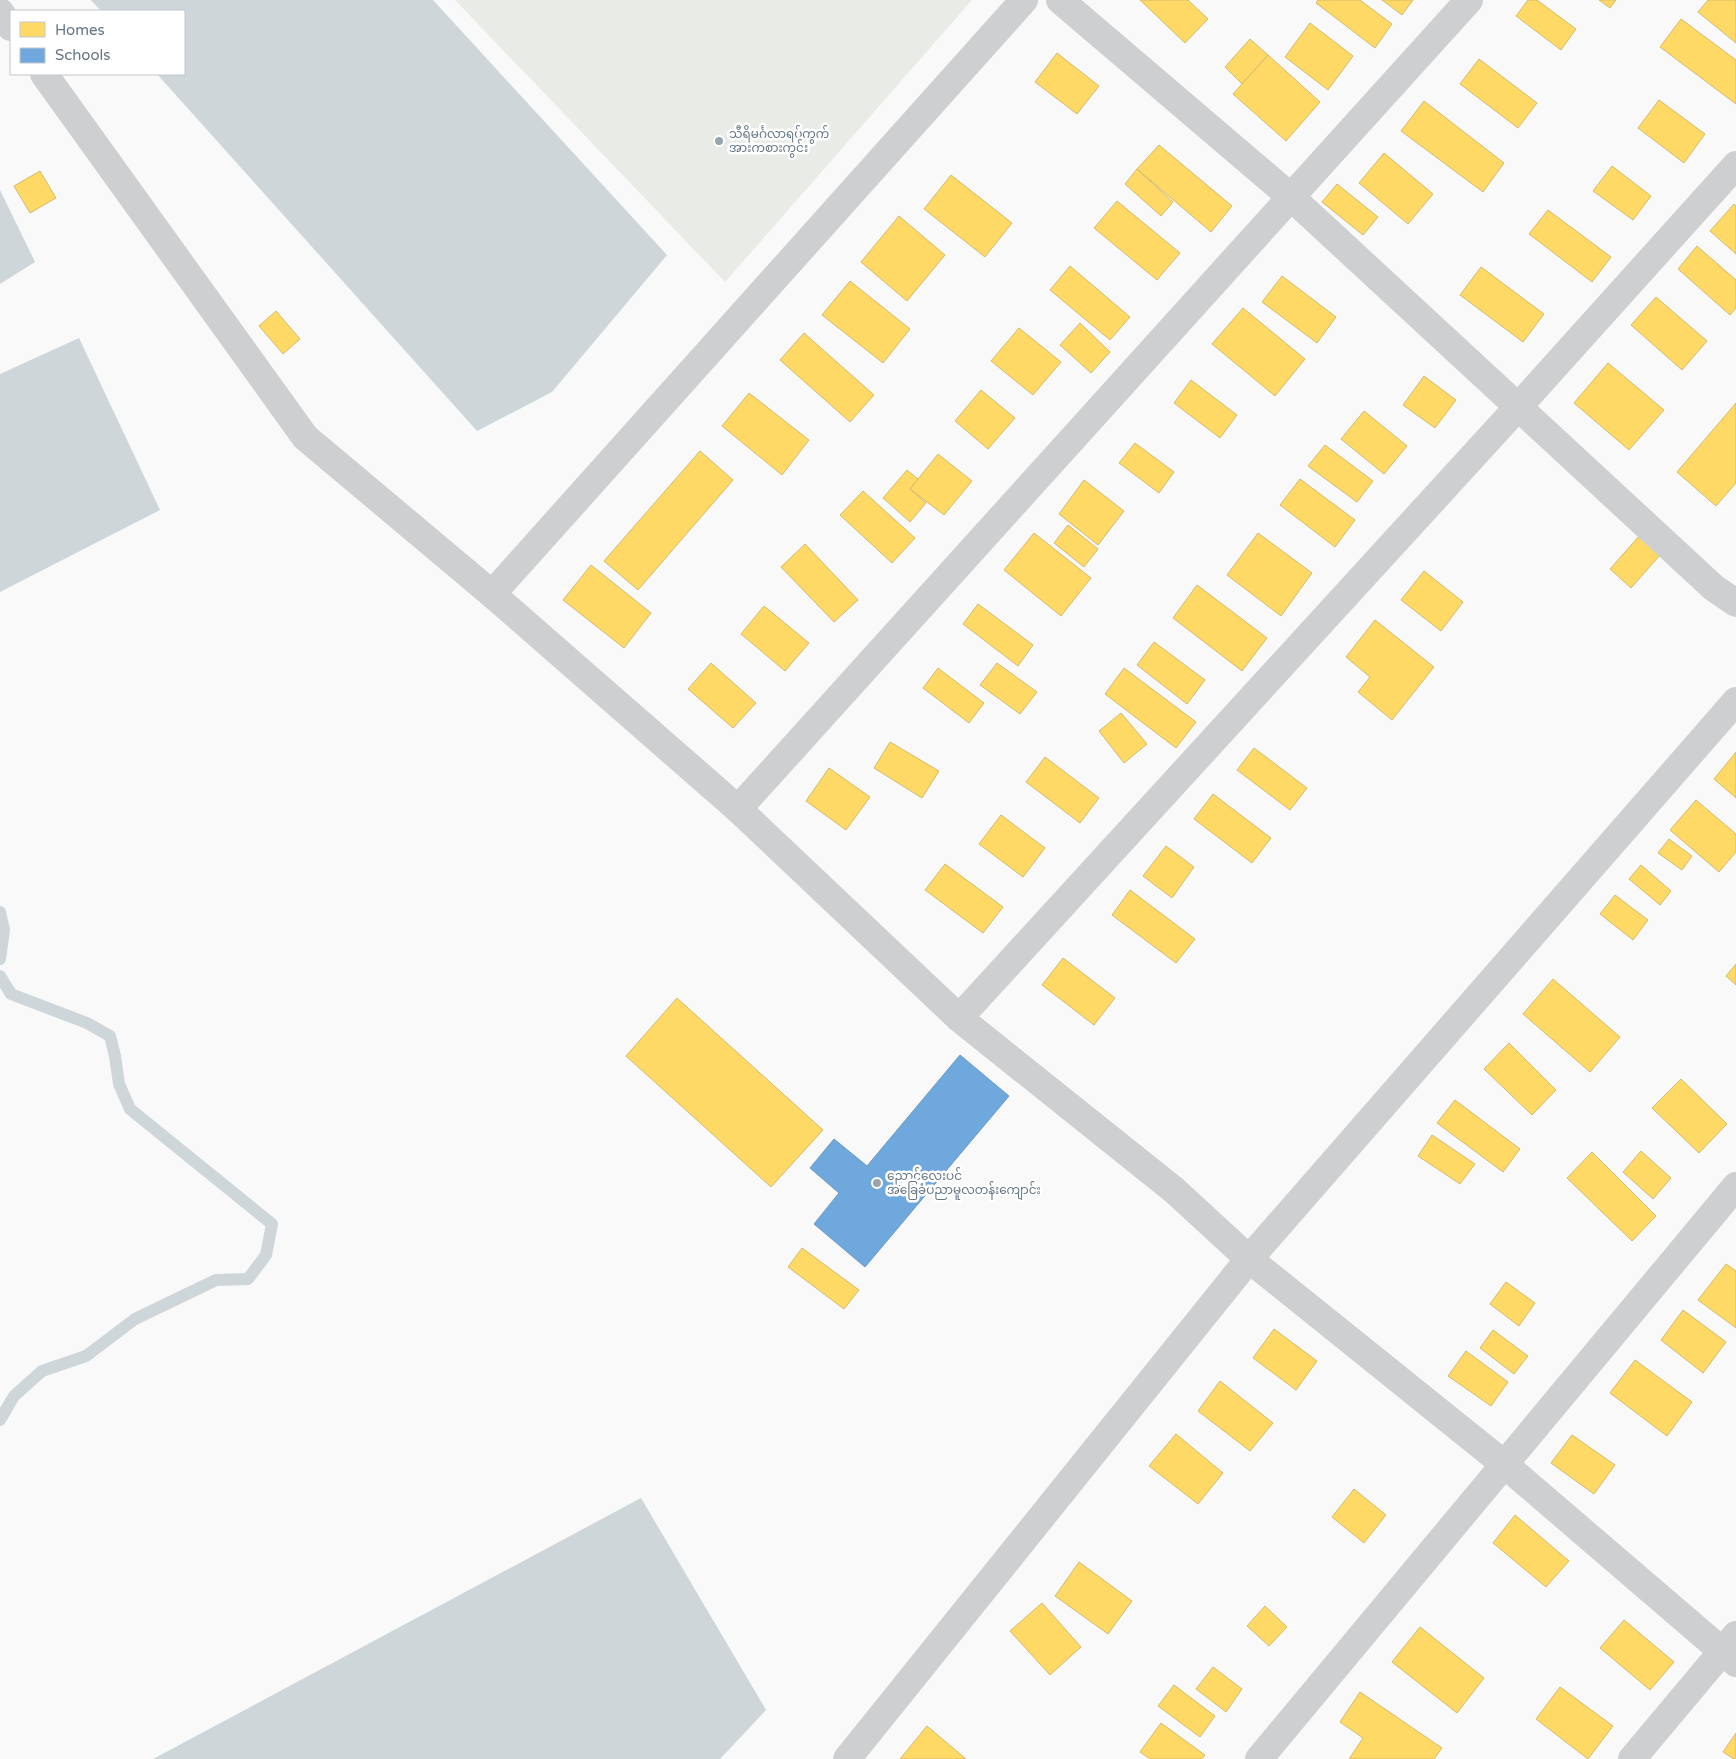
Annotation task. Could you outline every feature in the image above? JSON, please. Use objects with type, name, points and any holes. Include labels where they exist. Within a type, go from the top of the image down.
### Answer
[{"type":"street","points":[[492,594],[1024,0]]},
{"type":"street","points":[[1060,0],[1292,198],[1714,588],[1736,603]]},
{"type":"street","points":[[738,808],[1292,198],[1469,0]]},
{"type":"street","points":[[0,12],[10,26]]},
{"type":"street","points":[[45,75],[305,437],[492,594],[738,808],[959,1018],[1174,1190],[1249,1259],[1731,1650],[1632,1759]]},
{"type":"street","points":[[959,1018],[1519,406],[1736,165]]},
{"type":"street","points":[[847,1759],[1249,1259],[1736,702]]},
{"type":"street","points":[[1259,1759],[1736,1186]]},
{"type":"shaded area","points":[[91,0],[433,0],[667,255],[552,392],[477,431],[158,75],[185,75],[185,10],[100,10]]},
{"type":"shaded area","name":"သီရိမင်္ဂလာရပ်ကွက် အားကစားကွင်း","points":[[455,0],[972,0],[725,282]]},
{"type":"shaded area","points":[[0,190],[35,262],[0,284]]},
{"type":"shaded area","points":[[79,338],[160,510],[0,592],[0,374]]},
{"type":"shaded area","points":[[641,1498],[766,1710],[720,1759],[153,1759]]},
{"type":"building: Homes","points":[[1140,0],[1188,0],[1208,19],[1185,43]]},
{"type":"building: Homes","points":[[1318,0],[1360,0],[1392,24],[1375,48],[1316,3]]},
{"type":"building: Homes","points":[[1382,0],[1413,0],[1402,15]]},
{"type":"building: Homes","points":[[1528,0],[1537,0],[1576,29],[1561,50],[1516,16]]},
{"type":"building: Homes","points":[[1599,0],[1616,0],[1610,8]]},
{"type":"building: Homes","points":[[1708,0],[1736,0],[1736,43],[1698,12]]},
{"type":"building: Homes","points":[[1681,19],[1736,60],[1736,104],[1660,47]]},
{"type":"building: Homes","points":[[1310,23],[1353,56],[1328,90],[1285,57]]},
{"type":"building: Homes","points":[[1250,39],[1268,55],[1242,84],[1225,67]]},
{"type":"building: Homes","points":[[1057,53],[1099,86],[1077,114],[1035,82]]},
{"type":"building: Homes","points":[[1268,55],[1320,102],[1286,141],[1233,94]]},
{"type":"building: Homes","points":[[1479,59],[1537,103],[1518,128],[1460,84]]},
{"type":"building: Homes","points":[[1659,100],[1705,134],[1684,163],[1638,128]]},
{"type":"building: Homes","points":[[1424,101],[1504,163],[1483,192],[1401,131]]},
{"type":"building: Homes","points":[[1159,145],[1232,206],[1211,232],[1137,169]]},
{"type":"building: Homes","points":[[1384,153],[1433,194],[1408,224],[1359,183]]},
{"type":"building: Homes","points":[[1612,166],[1651,196],[1633,220],[1593,191]]},
{"type":"building: Homes","points":[[1137,169],[1173,202],[1161,216],[1125,184]]},
{"type":"building: Homes","points":[[40,171],[56,198],[30,213],[14,186]]},
{"type":"building: Homes","points":[[951,175],[1012,223],[985,257],[924,209]]},
{"type":"building: Homes","points":[[1337,184],[1378,217],[1363,235],[1322,202]]},
{"type":"building: Homes","points":[[1117,201],[1180,253],[1157,280],[1094,228]]},
{"type":"building: Homes","points":[[1734,204],[1736,206],[1736,254],[1710,231]]},
{"type":"building: Homes","points":[[1548,210],[1611,257],[1592,282],[1529,234]]},
{"type":"building: Homes","points":[[899,216],[945,255],[907,301],[861,262]]},
{"type":"building: Homes","points":[[1697,246],[1736,280],[1736,308],[1730,315],[1678,269]]},
{"type":"building: Homes","points":[[1070,266],[1130,317],[1110,340],[1050,290]]},
{"type":"building: Homes","points":[[1481,267],[1544,314],[1523,342],[1460,295]]},
{"type":"building: Homes","points":[[1282,276],[1336,317],[1317,343],[1262,302]]},
{"type":"building: Homes","points":[[850,281],[910,329],[883,363],[822,315]]},
{"type":"building: Homes","points":[[1656,297],[1707,341],[1682,370],[1631,325]]},
{"type":"building: Homes","points":[[1243,308],[1305,359],[1275,396],[1212,344]]},
{"type":"building: Homes","points":[[276,311],[300,339],[283,354],[259,326]]},
{"type":"building: Homes","points":[[1080,323],[1110,352],[1091,373],[1060,345]]},
{"type":"building: Homes","points":[[1019,328],[1061,362],[1033,395],[991,361]]},
{"type":"building: Homes","points":[[804,333],[874,395],[850,422],[780,360]]},
{"type":"building: Homes","points":[[1608,363],[1664,410],[1629,450],[1574,403]]},
{"type":"building: Homes","points":[[1424,376],[1456,400],[1435,428],[1403,405]]},
{"type":"building: Homes","points":[[1191,380],[1237,415],[1220,438],[1174,403]]},
{"type":"building: Homes","points":[[981,390],[1015,418],[988,449],[955,421]]},
{"type":"building: Homes","points":[[749,393],[809,440],[782,475],[722,426]]},
{"type":"building: Homes","points":[[1736,403],[1736,483],[1716,506],[1677,472]]},
{"type":"building: Homes","points":[[1364,411],[1407,446],[1384,474],[1341,439]]},
{"type":"building: Homes","points":[[1135,443],[1174,472],[1159,493],[1119,463]]},
{"type":"building: Homes","points":[[1325,445],[1373,481],[1357,502],[1308,466]]},
{"type":"building: Homes","points":[[700,451],[733,480],[638,590],[604,561]]},
{"type":"building: Homes","points":[[938,454],[972,481],[944,515],[910,489]]},
{"type":"building: Homes","points":[[907,470],[918,479],[910,489],[926,503],[910,522],[883,498]]},
{"type":"building: Homes","points":[[1300,479],[1355,520],[1335,547],[1280,505]]},
{"type":"building: Homes","points":[[1084,480],[1124,511],[1098,545],[1059,514]]},
{"type":"building: Homes","points":[[863,491],[915,538],[892,563],[840,515]]},
{"type":"building: Homes","points":[[1068,525],[1098,549],[1084,567],[1054,543]]},
{"type":"building: Homes","points":[[1034,533],[1091,578],[1061,616],[1004,570]]},
{"type":"building: Homes","points":[[1258,533],[1312,573],[1281,616],[1227,575]]},
{"type":"building: Homes","points":[[1640,535],[1661,554],[1631,588],[1610,569]]},
{"type":"building: Homes","points":[[805,544],[858,600],[834,622],[781,567]]},
{"type":"building: Homes","points":[[591,565],[651,613],[624,648],[563,600]]},
{"type":"building: Homes","points":[[1424,571],[1463,602],[1441,631],[1401,600]]},
{"type":"building: Homes","points":[[1197,585],[1267,638],[1242,671],[1173,618]]},
{"type":"building: Homes","points":[[978,604],[1033,645],[1018,666],[963,624]]},
{"type":"building: Homes","points":[[764,606],[809,643],[785,671],[741,634]]},
{"type":"building: Homes","points":[[1375,620],[1434,667],[1392,720],[1358,692],[1370,677],[1346,657]]},
{"type":"building: Homes","points":[[1154,642],[1205,680],[1187,704],[1137,665]]},
{"type":"building: Homes","points":[[711,663],[756,703],[733,728],[688,689]]},
{"type":"building: Homes","points":[[997,663],[1037,692],[1020,714],[980,685]]},
{"type":"building: Homes","points":[[938,668],[984,703],[969,723],[923,688]]},
{"type":"building: Homes","points":[[1124,668],[1196,722],[1176,748],[1105,694]]},
{"type":"building: Homes","points":[[1121,713],[1147,744],[1124,763],[1099,731]]},
{"type":"building: Homes","points":[[890,742],[939,771],[922,798],[874,768]]},
{"type":"building: Homes","points":[[1254,748],[1307,788],[1290,810],[1237,770]]},
{"type":"building: Homes","points":[[1736,752],[1736,798],[1714,779]]},
{"type":"building: Homes","points":[[1045,757],[1099,798],[1080,823],[1026,782]]},
{"type":"building: Homes","points":[[829,768],[870,797],[846,830],[806,801]]},
{"type":"building: Homes","points":[[1213,794],[1271,838],[1252,863],[1194,819]]},
{"type":"building: Homes","points":[[1696,800],[1736,834],[1736,852],[1719,872],[1670,830]]},
{"type":"building: Homes","points":[[1001,815],[1045,848],[1023,877],[979,844]]},
{"type":"building: Homes","points":[[1669,839],[1692,856],[1682,870],[1658,853]]},
{"type":"building: Homes","points":[[1166,846],[1194,867],[1172,898],[1143,876]]},
{"type":"building: Homes","points":[[945,864],[1003,907],[983,933],[925,890]]},
{"type":"building: Homes","points":[[1641,865],[1671,891],[1660,905],[1629,879]]},
{"type":"building: Homes","points":[[1130,890],[1195,939],[1176,963],[1112,915]]},
{"type":"building: Homes","points":[[1615,895],[1648,920],[1633,940],[1600,914]]},
{"type":"building: Homes","points":[[1063,958],[1115,998],[1094,1025],[1042,985]]},
{"type":"building: Homes","points":[[1736,964],[1736,985],[1726,976]]},
{"type":"building: Homes","points":[[1553,979],[1620,1037],[1590,1072],[1523,1014]]},
{"type":"building: Homes","points":[[677,998],[823,1130],[771,1187],[626,1056]]},
{"type":"building: Homes","points":[[1509,1043],[1556,1090],[1532,1115],[1484,1069]]},
{"type":"building: Homes","points":[[1681,1079],[1727,1124],[1699,1153],[1652,1108]]},
{"type":"building: Homes","points":[[1455,1100],[1520,1149],[1503,1172],[1437,1123]]},
{"type":"building: Homes","points":[[1432,1135],[1475,1164],[1460,1184],[1418,1156]]},
{"type":"building: Homes","points":[[1641,1151],[1671,1178],[1653,1199],[1623,1172]]},
{"type":"building: Homes","points":[[1592,1152],[1656,1216],[1632,1241],[1567,1178]]},
{"type":"building: Homes","points":[[802,1248],[859,1290],[844,1309],[788,1267]]},
{"type":"building: Homes","points":[[1726,1264],[1736,1271],[1736,1328],[1698,1300]]},
{"type":"building: Homes","points":[[1506,1282],[1535,1303],[1519,1326],[1490,1304]]},
{"type":"building: Homes","points":[[1683,1310],[1726,1342],[1703,1373],[1661,1340]]},
{"type":"building: Homes","points":[[1274,1329],[1317,1361],[1296,1390],[1253,1358]]},
{"type":"building: Homes","points":[[1493,1330],[1528,1356],[1514,1374],[1480,1348]]},
{"type":"building: Homes","points":[[1466,1351],[1508,1382],[1491,1406],[1448,1376]]},
{"type":"building: Homes","points":[[1635,1360],[1692,1402],[1667,1436],[1610,1393]]},
{"type":"building: Homes","points":[[1220,1381],[1273,1423],[1250,1451],[1198,1411]]},
{"type":"building: Homes","points":[[1176,1434],[1223,1473],[1198,1504],[1149,1466]]},
{"type":"building: Homes","points":[[1572,1435],[1615,1465],[1594,1494],[1551,1463]]},
{"type":"building: Homes","points":[[1354,1489],[1386,1515],[1364,1543],[1332,1517]]},
{"type":"building: Homes","points":[[1515,1515],[1569,1561],[1546,1587],[1493,1543]]},
{"type":"building: Homes","points":[[1079,1562],[1132,1601],[1108,1634],[1055,1596]]},
{"type":"building: Homes","points":[[1042,1603],[1081,1647],[1050,1675],[1010,1631]]},
{"type":"building: Homes","points":[[1265,1606],[1287,1627],[1269,1646],[1247,1626]]},
{"type":"building: Homes","points":[[1624,1620],[1674,1662],[1650,1690],[1600,1648]]},
{"type":"building: Homes","points":[[1420,1627],[1484,1678],[1457,1713],[1392,1662]]},
{"type":"building: Homes","points":[[1213,1667],[1242,1689],[1226,1712],[1196,1689]]},
{"type":"building: Homes","points":[[1174,1685],[1215,1716],[1200,1737],[1158,1706]]},
{"type":"building: Homes","points":[[1560,1687],[1613,1726],[1588,1759],[1536,1719]]},
{"type":"building: Homes","points":[[1360,1692],[1442,1748],[1434,1759],[1349,1759],[1363,1738],[1340,1722]]},
{"type":"building: Homes","points":[[1161,1723],[1205,1755],[1202,1759],[1150,1759],[1140,1752]]},
{"type":"building: Homes","points":[[927,1726],[966,1759],[900,1759]]},
{"type":"building: Homes","points":[[1736,1733],[1736,1759],[1734,1759],[1723,1752]]},
{"type":"building: Schools","points":[[960,1055],[1009,1096],[865,1267],[814,1224],[839,1193],[810,1168],[834,1139],[867,1166]]},
{"type":"waterway","points":[[0,912],[4,930],[0,959]]},
{"type":"waterway","points":[[0,976],[11,994],[87,1023],[110,1036],[119,1084],[130,1109],[272,1224],[266,1255],[248,1279],[216,1280],[135,1319],[86,1356],[42,1371],[14,1396],[0,1420]]},
{"type":"place","name":"သီရိမင်္ဂလာရပ်ကွက် အားကစားကွင်း","points":[[719,141]]},
{"type":"place","name":"ညောင်လေးပင် အခြေခံပညာမူလတန်းကျောင်း","points":[[877,1183]]}]
